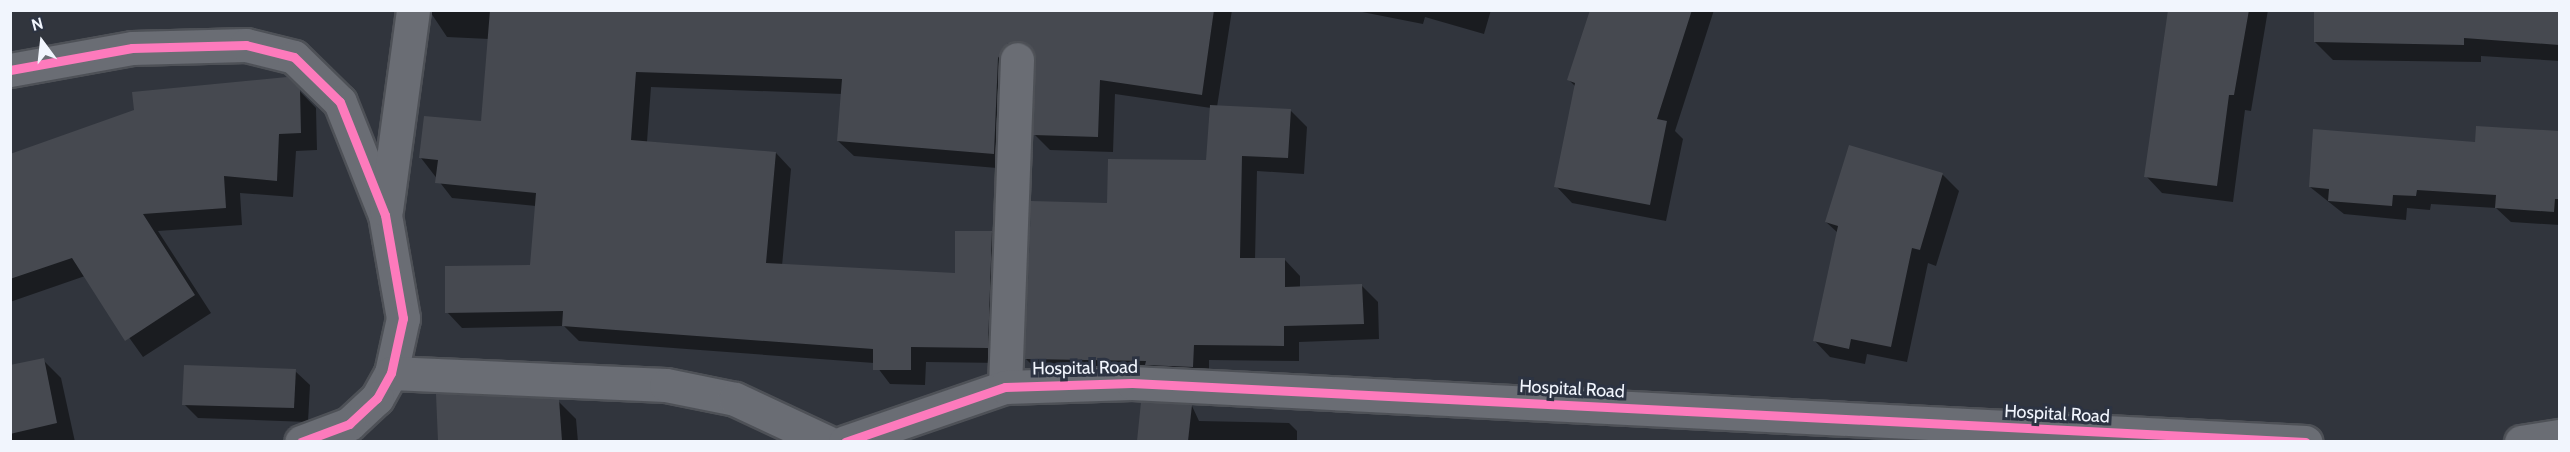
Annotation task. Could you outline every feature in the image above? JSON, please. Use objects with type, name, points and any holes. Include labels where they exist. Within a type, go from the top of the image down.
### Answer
[{"type":"street","points":[[385,215],[413,10]]},
{"type":"street","points":[[10,70],[132,48],[190,43],[246,45],[294,57],[340,102],[385,215],[403,318],[391,373],[376,398],[349,424],[301,441]]},
{"type":"street","points":[[1005,387],[1017,59]]},
{"type":"street","points":[[391,373],[666,385],[735,399],[827,441]]},
{"type":"street","name":"Hospital Road","points":[[844,441],[1005,387],[1132,383],[1942,433],[2306,441]]},
{"type":"street","points":[[2521,441],[2559,436]]},
{"type":"building","points":[[490,10],[1214,10],[1202,95],[1100,80],[1098,137],[1033,135],[1034,51],[1026,43],[1008,43],[998,58],[994,154],[837,141],[842,79],[636,72],[631,140],[776,152],[766,263],[955,273],[955,231],[992,231],[988,348],[911,347],[911,370],[873,370],[873,349],[562,326],[563,311],[445,313],[445,266],[530,265],[536,193],[435,183],[438,160],[419,158],[424,116],[481,121]]},
{"type":"building","points":[[1590,10],[1692,10],[1657,119],[1667,121],[1650,205],[1554,187],[1575,83],[1567,80]]},
{"type":"building","points":[[2168,10],[2249,10],[2234,95],[2229,95],[2217,186],[2144,177]]},
{"type":"building","points":[[2314,10],[2559,10],[2559,45],[2464,38],[2464,45],[2314,42]]},
{"type":"building","points":[[287,77],[300,89],[301,133],[279,134],[277,181],[224,176],[226,208],[143,214],[195,295],[125,341],[72,258],[10,279],[10,154],[134,110],[132,92]]},
{"type":"building","points":[[1210,105],[1291,109],[1288,158],[1242,156],[1240,258],[1285,258],[1285,287],[1362,284],[1364,324],[1284,326],[1284,346],[1194,345],[1193,367],[1145,365],[1146,361],[1025,359],[1031,201],[1107,203],[1108,159],[1206,160]]},
{"type":"building","points":[[2476,126],[2559,131],[2559,199],[2555,199],[2554,212],[2495,208],[2496,195],[2417,190],[2416,196],[2393,195],[2392,206],[2328,201],[2329,189],[2309,187],[2313,129],[2475,142]]},
{"type":"building","points":[[1849,145],[1943,173],[1920,250],[1912,248],[1891,347],[1851,339],[1849,349],[1813,341],[1838,226],[1825,222]]},
{"type":"building","points":[[44,358],[57,423],[10,434],[10,365]]},
{"type":"building","points":[[184,365],[296,369],[294,408],[182,405]]},
{"type":"building","points":[[436,394],[559,399],[562,441],[438,441]]},
{"type":"building","points":[[1141,402],[1192,405],[1188,441],[1137,441]]},
{"type":"cycle path","points":[[10,70],[132,48],[246,45],[294,57],[340,102],[385,215],[403,318],[391,373],[377,398],[349,424],[301,442]]},
{"type":"cycle path","points":[[845,442],[1005,387],[1132,383],[2306,442]]}]
